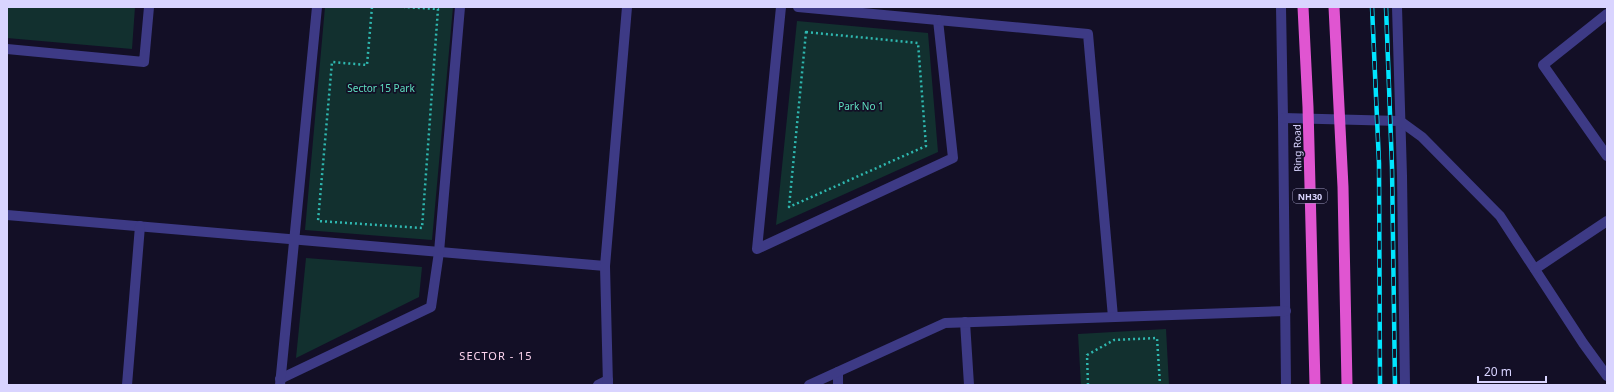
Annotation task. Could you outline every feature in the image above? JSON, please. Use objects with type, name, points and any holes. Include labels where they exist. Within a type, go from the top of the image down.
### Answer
[{"type":"highway","name":"Ring Road","points":[[1303,7],[1308,100],[1315,385]]},
{"type":"highway","points":[[1334,7],[1343,186],[1347,385]]},
{"type":"street","points":[[7,49],[144,62],[149,7]]},
{"type":"street","points":[[280,382],[317,7]]},
{"type":"street","points":[[280,382],[431,307],[439,252],[460,7]]},
{"type":"street","points":[[598,385],[608,382],[605,266],[627,7]]},
{"type":"street","points":[[782,7],[756,249],[953,158],[938,20]]},
{"type":"street","points":[[798,7],[1088,34],[1113,317]]},
{"type":"street","points":[[1281,7],[1284,118],[1286,385]]},
{"type":"street","points":[[1396,7],[1402,176],[1404,385]]},
{"type":"street","points":[[1607,14],[1543,65],[1607,156]]},
{"type":"street","points":[[1284,118],[1400,121],[1422,137],[1500,216],[1583,343],[1607,376]]},
{"type":"street","points":[[7,215],[605,266]]},
{"type":"street","points":[[1535,270],[1607,221]]},
{"type":"street","points":[[127,385],[140,226]]},
{"type":"street","points":[[809,385],[945,323],[1286,311]]},
{"type":"street","points":[[965,322],[969,385]]},
{"type":"street","points":[[838,372],[838,385]]},
{"type":"path","points":[[372,7],[367,65],[332,62],[318,221],[422,228],[438,9],[404,7]]},
{"type":"path","points":[[806,32],[918,43],[926,146],[789,207],[803,64],[806,32]]},
{"type":"path","points":[[1088,385],[1087,355],[1114,340],[1157,338],[1160,385]]},
{"type":"green space","points":[[7,7],[135,7],[132,49],[7,38]]},
{"type":"green space","name":"Sector 15 Park","points":[[325,7],[453,7],[432,240],[305,230]]},
{"type":"green space","name":"Park No 1","points":[[797,21],[928,33],[938,152],[776,225]]},
{"type":"green space","points":[[306,258],[422,267],[419,297],[296,358]]},
{"type":"green space","points":[[1166,329],[1169,385],[1081,385],[1078,334]]},
{"type":"railway","points":[[1372,7],[1379,163],[1380,385]]},
{"type":"railway","points":[[1386,7],[1392,167],[1395,385]]},
{"type":"district","name":"SECTOR - 15","points":[[496,355]]}]
